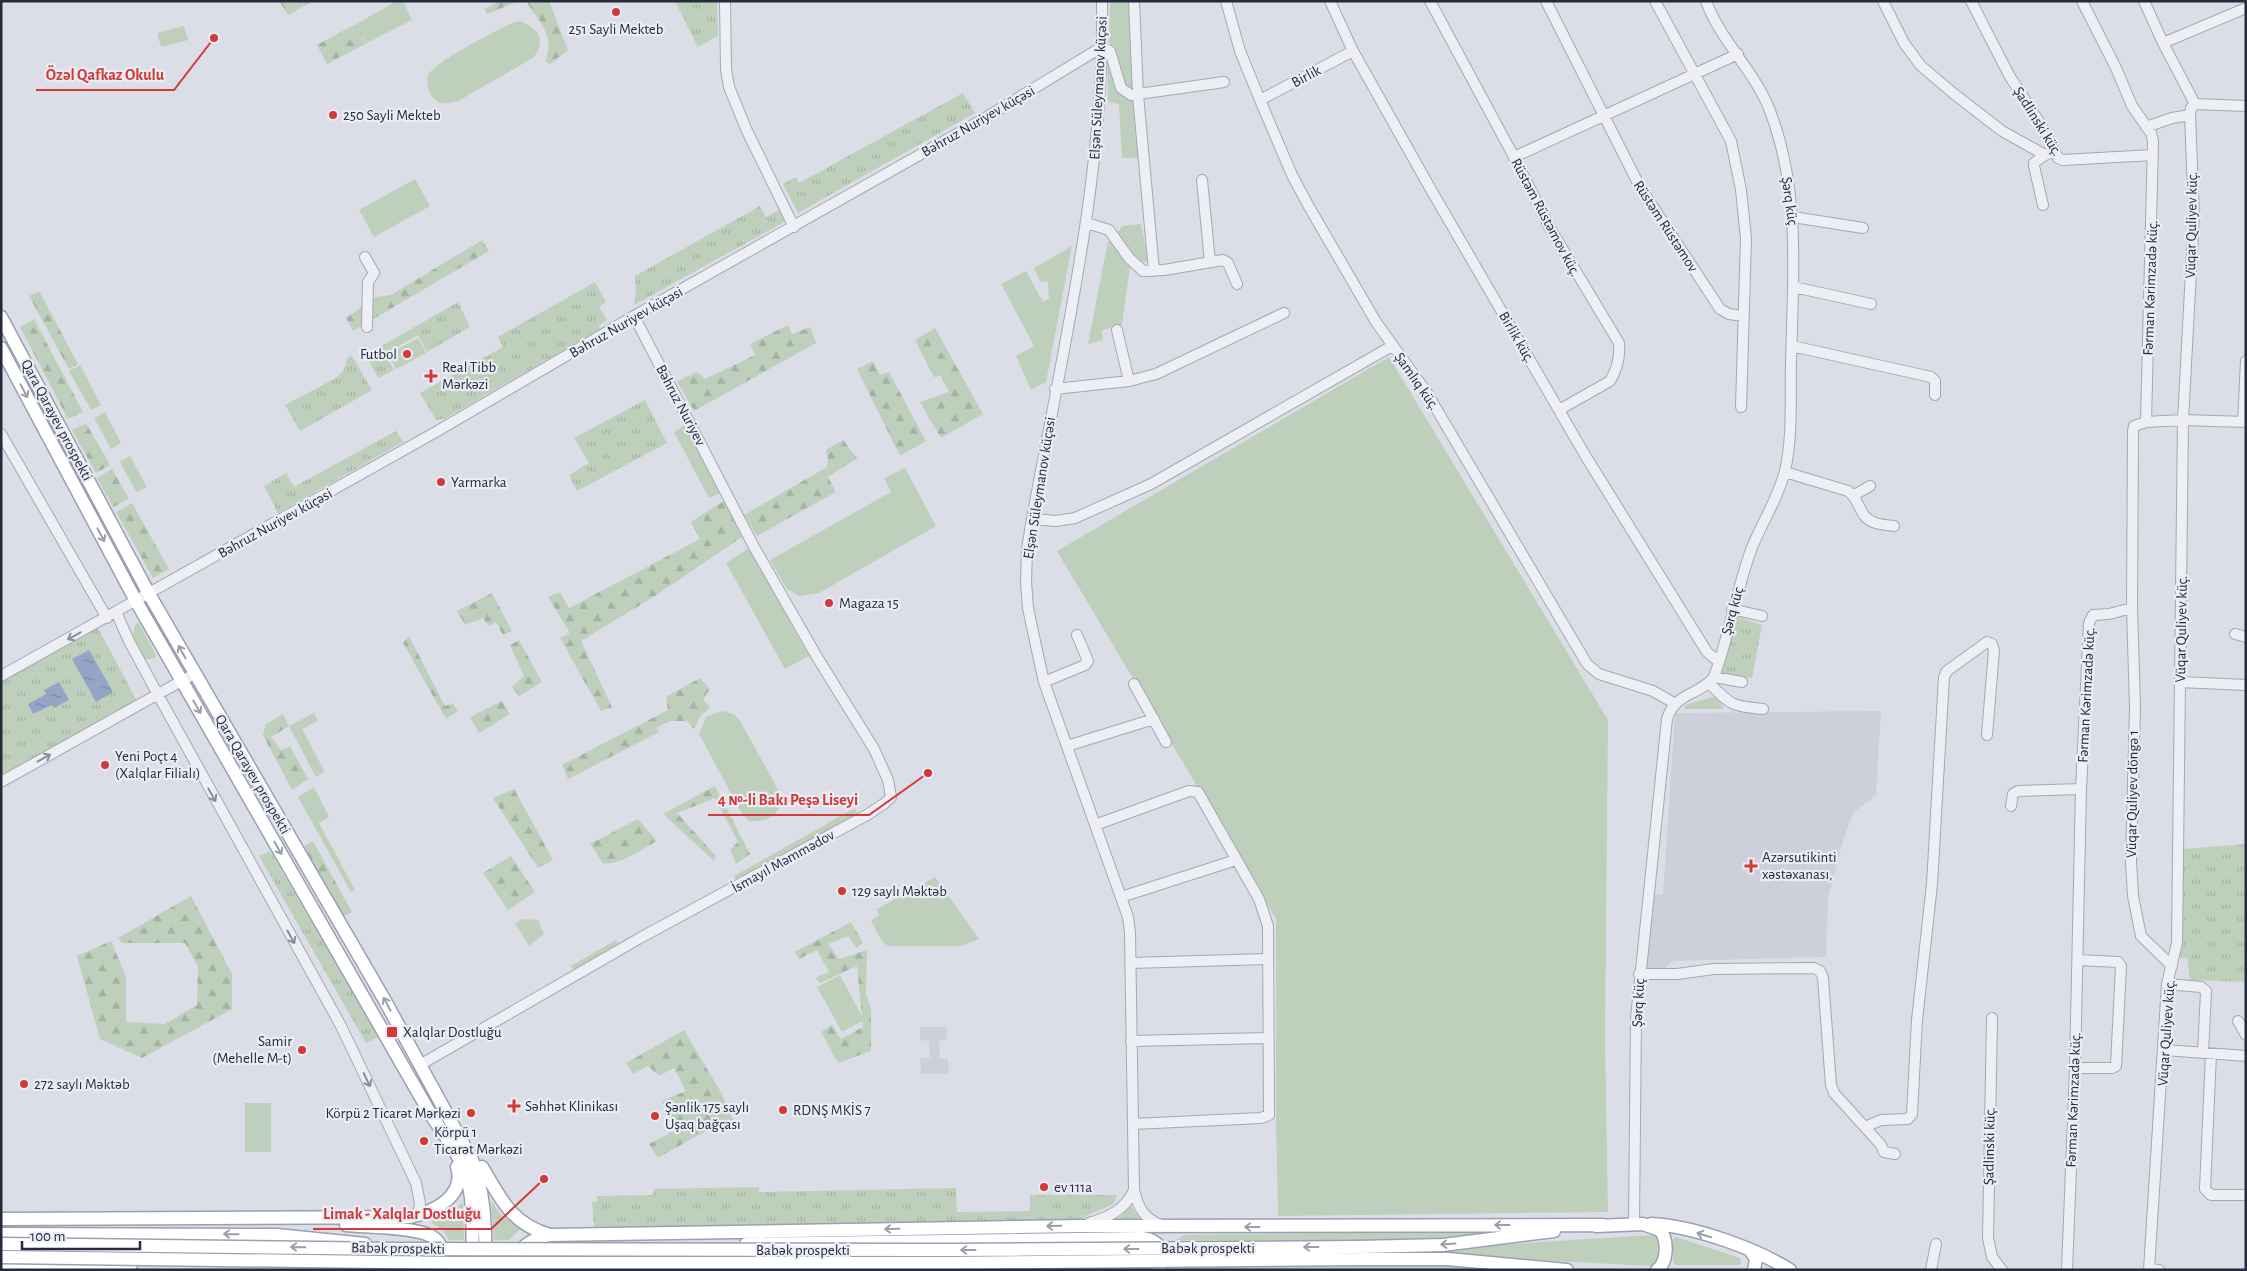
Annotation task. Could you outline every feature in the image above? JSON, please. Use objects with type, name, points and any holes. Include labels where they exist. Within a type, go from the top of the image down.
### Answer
[{"type":"main road","name":"Qara Qarayev prospekti","points":[[1,317],[194,674],[384,998],[476,1170],[482,1201],[486,1270]]},
{"type":"main road","name":"Qara Qarayev prospekti","points":[[1,348],[136,601],[431,1115],[459,1158],[464,1170],[470,1199],[472,1270]]},
{"type":"main road","points":[[437,1097],[461,1129],[513,1216],[528,1228],[550,1235]]},
{"type":"main road","points":[[1,1219],[274,1219],[418,1215],[434,1210],[444,1203],[455,1191],[459,1179],[457,1166],[431,1115]]},
{"type":"main road","points":[[482,1166],[487,1190],[491,1270]]},
{"type":"main road","points":[[274,1219],[423,1233],[431,1236],[440,1244],[443,1258],[438,1270]]},
{"type":"main road","points":[[1639,1224],[1655,1227],[1663,1234],[1662,1267]]},
{"type":"main road","name":"Babək prospekti","points":[[550,1235],[1082,1226],[1639,1224],[1681,1228],[1750,1250],[1790,1270]]},
{"type":"main road","name":"Babək prospekti","points":[[1,1257],[174,1258],[337,1262],[952,1263],[1359,1253],[1603,1225]]},
{"type":"main road","points":[[1,1234],[277,1235],[402,1249]]},
{"type":"main road","points":[[523,1270],[520,1260],[523,1248],[531,1240],[550,1235]]},
{"type":"main road","points":[[565,1249],[908,1240],[1133,1237],[1148,1239],[1159,1244],[1162,1250],[1162,1263],[1158,1270]]},
{"type":"main road","name":"Babək prospekti","points":[[1,1244],[402,1249],[1359,1253],[1567,1270]]},
{"type":"main road","points":[[1750,1250],[1756,1259],[1754,1270]]},
{"type":"main road","points":[[1,1266],[337,1262]]},
{"type":"main road","points":[[565,1262],[628,1270]]},
{"type":"street","points":[[724,1],[726,69],[729,87],[747,131],[794,227]]},
{"type":"street","name":"Elşən Süleymanov küçəsi","points":[[1102,1],[1102,47],[1094,169],[1087,223],[1032,519],[1027,557],[1027,595],[1030,621],[1044,682],[1122,897],[1129,924],[1134,1190]]},
{"type":"street","points":[[1134,1],[1138,95],[1154,271]]},
{"type":"street","name":"Şamlıq küç.","points":[[1226,1],[1240,51],[1292,175],[1308,205],[1376,322],[1427,393],[1590,667],[1605,676],[1653,690],[1674,703]]},
{"type":"street","name":"Birlik küç.","points":[[1330,1],[1353,51],[1559,410],[1707,652],[1719,662]]},
{"type":"street","name":"Rüstəm Rüstəmov küç.","points":[[1430,1],[1565,256],[1619,343],[1620,352],[1615,374],[1610,381],[1559,410]]},
{"type":"street","name":"Rüstəm Rüstəmov","points":[[1546,1],[1640,187],[1720,309],[1729,314],[1744,316]]},
{"type":"street","points":[[1655,1],[1731,141],[1741,190],[1746,238],[1741,407]]},
{"type":"street","name":"Şərq küç","points":[[1706,1],[1721,34],[1738,54],[1770,110],[1788,181],[1793,217],[1794,287],[1788,451],[1785,472],[1751,550],[1732,608],[1719,662],[1712,680]]},
{"type":"street","points":[[1883,1],[1904,43],[1921,66],[1952,94],[2002,130],[2049,153]]},
{"type":"street","name":"Şadlinski küç.","points":[[1971,1],[2009,75],[2040,124],[2049,153],[2063,160],[2153,155]]},
{"type":"street","name":"Fərman Kərimzadə küç.","points":[[2082,1],[2116,68],[2132,106],[2153,141],[2146,422]]},
{"type":"street","points":[[2144,1],[2163,43],[2195,104],[2246,106]]},
{"type":"street","points":[[2163,43],[2246,8]]},
{"type":"street","points":[[1102,47],[1113,54],[1123,91],[1131,96],[1224,82]]},
{"type":"street","name":"Bəhruz Nuriyev küçəsi","points":[[150,594],[434,433],[634,316],[985,118],[1102,47]]},
{"type":"street","name":"Birlik","points":[[1260,100],[1353,51]]},
{"type":"street","points":[[1514,157],[1738,54]]},
{"type":"street","name":"Vüqar Quliyev küç.","points":[[2149,1270],[2165,1050],[2167,984],[2177,943],[2183,420],[2194,216],[2190,115],[2191,108],[2195,104]]},
{"type":"street","points":[[2146,127],[2172,118],[2190,115]]},
{"type":"street","points":[[2043,205],[2034,163],[2049,153]]},
{"type":"street","points":[[1202,180],[1210,262]]},
{"type":"street","points":[[1793,217],[1863,228]]},
{"type":"street","points":[[1087,223],[1109,230],[1136,266],[1143,271],[1223,260],[1228,263],[1237,284]]},
{"type":"street","points":[[365,257],[374,273],[368,282],[367,327]]},
{"type":"street","points":[[1794,287],[1871,304]]},
{"type":"street","points":[[1055,389],[1129,381],[1156,374],[1284,314]]},
{"type":"street","name":"Bəhruz Nuriyev","points":[[634,316],[727,494]]},
{"type":"street","points":[[1117,330],[1129,381]]},
{"type":"street","points":[[1032,519],[1056,521],[1075,518],[1152,484],[1392,346]]},
{"type":"street","points":[[1792,346],[1931,377],[1935,381],[1935,395]]},
{"type":"street","points":[[2132,608],[2134,426],[2146,422],[2183,420],[2244,422],[2246,361]]},
{"type":"street","points":[[1,434],[129,641],[341,1026],[416,1183],[420,1203],[418,1215]]},
{"type":"street","points":[[1785,472],[1848,491],[1854,495],[1867,519],[1874,523],[1894,526]]},
{"type":"street","points":[[1854,495],[1870,486]]},
{"type":"street","name":"İsmayıl Məmmədov","points":[[425,1062],[640,938],[867,815],[891,797],[888,780],[874,749],[784,600],[727,494]]},
{"type":"street","points":[[1,676],[150,594]]},
{"type":"street","points":[[1732,608],[1762,616]]},
{"type":"street","name":"Fərman Kərimzadə küç.","points":[[2067,1270],[2075,1068],[2081,790],[2089,622],[2093,615],[2115,613],[2132,608]]},
{"type":"street","name":"Vüqar Quliyev döngə 1","points":[[2132,608],[2135,708],[2130,862],[2133,896],[2141,936],[2172,966]]},
{"type":"street","points":[[2235,634],[2246,637]]},
{"type":"street","points":[[1044,682],[1085,665],[1088,661],[1077,635]]},
{"type":"street","points":[[1865,1127],[1881,1120],[1906,1119],[1912,1114],[1917,1020],[1932,884],[1944,677],[1947,671],[1987,642],[1992,644],[1994,650],[1986,735]]},
{"type":"street","points":[[1,782],[194,674]]},
{"type":"street","points":[[1712,680],[1729,703],[1735,706],[1763,709]]},
{"type":"street","points":[[1674,703],[1712,680],[1742,682]]},
{"type":"street","points":[[2180,682],[2246,684]]},
{"type":"street","points":[[1134,684],[1166,742]]},
{"type":"street","name":"Şərq küç","points":[[1639,1224],[1636,1032],[1640,974],[1664,739],[1667,719],[1674,703]]},
{"type":"street","points":[[1067,746],[1154,719]]},
{"type":"street","points":[[2011,806],[2013,794],[2018,791],[2081,790]]},
{"type":"street","points":[[1095,825],[1188,791],[1196,791],[1259,899],[1267,919],[1270,1110],[1266,1118],[1133,1124]]},
{"type":"street","points":[[1122,897],[1236,860]]},
{"type":"street","points":[[1130,963],[1268,959]]},
{"type":"street","points":[[2075,1068],[2112,1068],[2116,1066],[2121,966],[2118,962],[2078,960]]},
{"type":"street","points":[[1640,974],[1677,974],[1724,969],[1808,966],[1820,971],[1823,978],[1831,1085],[1834,1093],[1865,1127],[1884,1152],[1895,1154]]},
{"type":"street","points":[[2167,984],[2201,987],[2206,991],[2205,1189],[2207,1193],[2212,1194],[2246,1195]]},
{"type":"street","name":"Şadlinski küç.","points":[[1992,1018],[1988,1238],[1992,1257],[2002,1270]]},
{"type":"street","points":[[2238,1020],[2246,1035]]},
{"type":"street","points":[[405,1038],[425,1062],[461,1129]]},
{"type":"street","points":[[1131,1041],[1268,1038]]},
{"type":"street","points":[[2165,1050],[2246,1056]]},
{"type":"street","points":[[1082,1226],[1120,1210],[1130,1199],[1134,1190]]},
{"type":"street","points":[[1134,1190],[1140,1209],[1144,1214],[1164,1226]]},
{"type":"street","points":[[1931,1270],[1936,1244]]},
{"type":"street","points":[[2149,1270],[2159,1270]]},
{"type":"shaded area","name":"Azərsutikinti xəstəxanası,","points":[[1881,711],[1876,795],[1854,812],[1844,837],[1828,898],[1826,957],[1672,961],[1665,969],[1644,968],[1653,895],[1663,894],[1675,713]]},
{"type":"shaded area","points":[[920,1027],[947,1027],[947,1040],[939,1041],[940,1059],[948,1059],[949,1074],[921,1074],[920,1058],[930,1058],[929,1041],[920,1040]]},
{"type":"green space","points":[[279,1],[313,1],[288,15]]},
{"type":"green space","points":[[397,1],[403,1],[412,20],[367,43],[356,24]]},
{"type":"green space","points":[[499,1],[519,1],[487,14],[484,9]]},
{"type":"green space","points":[[526,1],[549,1],[568,50],[550,64],[545,61],[548,52],[547,37],[541,23]]},
{"type":"green space","points":[[675,1],[717,1],[718,36],[698,47]]},
{"type":"green space","points":[[1110,1],[1130,1],[1133,90],[1127,88],[1123,83],[1115,50],[1109,42]]},
{"type":"green space","points":[[520,21],[532,27],[539,36],[540,46],[533,58],[458,101],[444,103],[433,98],[427,83],[428,76],[432,70],[466,47],[512,23]]},
{"type":"green space","points":[[356,24],[367,43],[327,64],[317,45]]},
{"type":"green space","points":[[184,26],[188,40],[161,47],[157,33]]},
{"type":"green space","points":[[1107,58],[1113,78],[1119,89],[1128,98],[1135,101],[1138,158],[1122,158],[1119,104],[1108,102]]},
{"type":"green space","points":[[963,93],[975,113],[798,213],[783,184],[796,177],[799,183]]},
{"type":"green space","points":[[415,179],[430,206],[374,237],[359,210]]},
{"type":"green space","points":[[760,206],[766,217],[779,210],[786,221],[634,305],[636,291],[635,276]]},
{"type":"green space","points":[[1141,224],[1148,259],[1145,262],[1136,260],[1117,234],[1122,226]]},
{"type":"green space","points":[[482,240],[489,251],[353,331],[346,318],[376,297],[391,295]]},
{"type":"green space","points":[[1108,241],[1112,241],[1130,266],[1122,325],[1102,330],[1103,340],[1088,344]]},
{"type":"green space","points":[[1072,246],[1046,382],[1031,390],[1016,356],[1034,346],[1001,284],[1026,271],[1043,302],[1049,299],[1048,282],[1040,281],[1034,268]]},
{"type":"green space","points":[[595,282],[606,302],[599,307],[607,320],[599,325],[600,329],[444,419],[436,420],[420,393],[503,347],[498,337]]},
{"type":"green space","points":[[39,291],[78,364],[69,369],[29,296]]},
{"type":"green space","points":[[458,302],[470,327],[427,352],[418,335],[385,354],[394,370],[378,378],[366,355]]},
{"type":"green space","points":[[34,319],[83,412],[68,419],[20,327]]},
{"type":"green space","points":[[788,325],[792,334],[810,327],[816,343],[694,411],[677,381],[697,372],[705,379],[755,355],[750,344]]},
{"type":"green space","points":[[935,328],[983,414],[941,438],[920,402],[949,392],[941,376],[934,377],[915,340]]},
{"type":"green space","name":"Futbol","points":[[418,338],[426,353],[396,369],[388,354]]},
{"type":"green space","points":[[352,356],[372,390],[300,431],[285,405],[336,378],[343,371],[348,357]]},
{"type":"green space","points":[[1389,357],[1608,720],[1605,1039],[1608,1212],[1278,1216],[1276,919],[1057,551]]},
{"type":"green space","points":[[873,361],[880,375],[889,372],[926,441],[900,456],[857,369]]},
{"type":"green space","points":[[80,365],[101,405],[91,410],[69,371]]},
{"type":"green space","points":[[645,400],[667,443],[577,491],[569,475],[589,463],[574,438]]},
{"type":"green space","points":[[105,412],[121,443],[111,449],[94,418]]},
{"type":"green space","points":[[86,423],[110,465],[96,473],[72,430]]},
{"type":"green space","points":[[685,425],[720,493],[709,498],[674,432]]},
{"type":"green space","points":[[396,431],[403,442],[278,513],[264,486],[286,473],[294,487]]},
{"type":"green space","points":[[843,440],[857,458],[828,477],[836,492],[757,536],[744,515],[827,467],[826,450]]},
{"type":"green space","points":[[130,456],[147,487],[136,492],[120,462]]},
{"type":"green space","points":[[905,468],[936,526],[819,593],[799,596],[787,589],[770,560],[891,492],[884,478]]},
{"type":"green space","points":[[112,469],[129,499],[113,507],[97,478]]},
{"type":"green space","points":[[725,500],[742,537],[655,596],[581,641],[612,707],[601,711],[560,638],[570,633],[548,597],[560,592],[569,608],[700,539],[691,522]]},
{"type":"green space","points":[[132,503],[169,569],[153,578],[116,512]]},
{"type":"green space","points":[[749,548],[809,656],[785,669],[726,563]]},
{"type":"green space","points":[[492,593],[512,631],[503,635],[496,622],[488,626],[483,618],[465,625],[457,611]]},
{"type":"green space","points":[[1735,616],[1762,625],[1752,678],[1721,674]]},
{"type":"green space","points":[[137,623],[139,623],[156,655],[155,658],[145,660],[137,647],[133,633]]},
{"type":"green space","points":[[98,628],[137,701],[1,777],[1,682]]},
{"type":"green space","points":[[409,636],[445,706],[453,703],[458,711],[446,719],[403,643]]},
{"type":"green space","points":[[519,640],[542,682],[519,696],[512,687],[524,676],[510,645]]},
{"type":"green space","points":[[700,678],[710,689],[703,699],[710,708],[701,715],[694,729],[687,721],[670,721],[656,728],[659,732],[568,779],[562,765],[668,710],[666,697]]},
{"type":"green space","points":[[1716,696],[1724,709],[1685,709],[1685,705]]},
{"type":"green space","points":[[502,701],[510,714],[479,733],[470,717]]},
{"type":"green space","points":[[725,711],[735,715],[740,721],[780,793],[780,806],[768,818],[749,821],[742,814],[699,734],[706,717]]},
{"type":"green space","points":[[314,713],[318,721],[302,729],[325,772],[316,777],[289,726]]},
{"type":"green space","points":[[283,714],[289,726],[271,737],[281,750],[290,746],[308,779],[292,790],[263,735],[266,724]]},
{"type":"green space","points":[[715,786],[750,854],[736,864],[730,850],[738,842],[715,798],[677,813],[716,856],[714,861],[663,814]]},
{"type":"green space","points":[[314,787],[329,817],[319,823],[355,890],[351,892],[298,797]]},
{"type":"green space","points":[[514,789],[553,860],[538,868],[493,798]]},
{"type":"green space","points":[[855,808],[858,814],[737,881],[734,876]]},
{"type":"green space","points":[[638,819],[657,841],[617,862],[603,863],[590,844]]},
{"type":"green space","points":[[313,841],[352,912],[342,917],[304,846]]},
{"type":"green space","points":[[2246,844],[2246,982],[2190,980],[2187,958],[2180,958],[2183,849]]},
{"type":"green space","points":[[270,851],[378,1037],[366,1043],[259,856]]},
{"type":"green space","points":[[511,856],[535,892],[508,910],[483,873]]},
{"type":"green space","points":[[935,877],[979,939],[961,946],[889,946],[883,943],[871,921],[879,915],[877,909]]},
{"type":"green space","points":[[191,896],[232,974],[232,1009],[142,1058],[100,1039],[77,956],[111,941],[126,977],[126,1022],[165,1024],[197,1005],[198,967],[185,943],[122,943],[118,938]]},
{"type":"green space","points":[[523,919],[538,920],[544,934],[529,946],[515,923]]},
{"type":"green space","points":[[851,922],[863,943],[856,948],[848,936],[828,944],[839,959],[867,950],[866,995],[871,1008],[871,1051],[838,1063],[821,1032],[832,1025],[841,1039],[863,1027],[857,966],[820,983],[815,978],[829,972],[817,950],[799,959],[795,952]]},
{"type":"green space","points":[[616,940],[620,947],[574,972],[571,966]]},
{"type":"green space","points":[[840,975],[864,1020],[842,1032],[817,987]]},
{"type":"green space","points":[[684,1030],[722,1094],[733,1121],[707,1130],[658,1158],[649,1144],[676,1130],[662,1101],[686,1091],[674,1068],[659,1076],[648,1066],[633,1074],[626,1063]]},
{"type":"green space","points":[[245,1103],[271,1103],[271,1152],[245,1152]]},
{"type":"green space","points":[[759,1187],[759,1192],[956,1188],[957,1212],[1030,1211],[1030,1195],[1117,1195],[1113,1204],[1075,1221],[594,1227],[592,1202],[597,1202],[597,1196],[653,1195],[654,1189]]},
{"type":"green space","points":[[491,1200],[501,1215],[520,1229],[509,1240],[494,1240]]},
{"type":"green space","points":[[463,1202],[464,1240],[449,1240],[443,1230],[430,1222],[450,1212]]},
{"type":"green space","points":[[1131,1206],[1140,1220],[1118,1220]]},
{"type":"green space","points":[[1512,1230],[1456,1238],[1344,1241],[1175,1240],[1185,1235]]},
{"type":"green space","points":[[1653,1235],[1657,1238],[1658,1261],[1654,1266],[1414,1254],[1412,1250]]},
{"type":"green space","points":[[1676,1237],[1740,1258],[1741,1263],[1739,1265],[1676,1265],[1673,1262],[1673,1238]]},
{"type":"green space","points":[[1439,1265],[1484,1270],[1178,1270],[1176,1267]]},
{"type":"green space","points":[[1148,1267],[1147,1270],[931,1268]]},
{"type":"green space","points":[[432,1268],[431,1270],[268,1270]]},
{"type":"water","points":[[89,650],[113,692],[96,702],[72,659]]},
{"type":"water","points":[[59,682],[69,700],[54,708],[52,705],[33,714],[28,704],[46,694],[44,690]]},
{"type":"place","name":"251 Sayli Mekteb","points":[[616,12]]},
{"type":"place","name":"Özəl Qafkaz Okulu","points":[[214,38]]},
{"type":"place","name":"250 Sayli Mekteb","points":[[333,115]]},
{"type":"place","name":"Futbol","points":[[407,354]]},
{"type":"place","name":"Real Tibb Mərkəzi","points":[[431,376]]},
{"type":"place","name":"Yarmarka","points":[[441,482]]},
{"type":"place","name":"Magaza 15","points":[[829,603]]},
{"type":"place","name":"Yeni Poçt 4 (Xalqlar Filialı)","points":[[105,765]]},
{"type":"place","name":"4 №-li Bakı Peşə Liseyi","points":[[928,773]]},
{"type":"place","name":"Azərsutikinti xəstəxanası,","points":[[1751,866]]},
{"type":"place","name":"129 saylı Məktəb","points":[[842,891]]},
{"type":"place","name":"Xalqlar Dostluğu","points":[[392,1032]]},
{"type":"place","name":"Samir (Mehelle M-t)","points":[[302,1050]]},
{"type":"place","name":"272 saylı Məktəb","points":[[24,1084]]},
{"type":"place","name":"Səhhət Klinikası","points":[[514,1106]]},
{"type":"place","name":"RDNŞ MKİS 7","points":[[783,1110]]},
{"type":"place","name":"Körpü 2 Ticarət Mərkəzi","points":[[471,1113]]},
{"type":"place","name":"Şənlik 175 saylı Uşaq bağçası","points":[[655,1116]]},
{"type":"place","name":"Körpü 1 Ticarət Mərkəzi","points":[[424,1141]]},
{"type":"place","name":"Limak - Xalqlar Dostluğu","points":[[544,1179]]},
{"type":"place","name":"ev 111a","points":[[1044,1187]]}]
